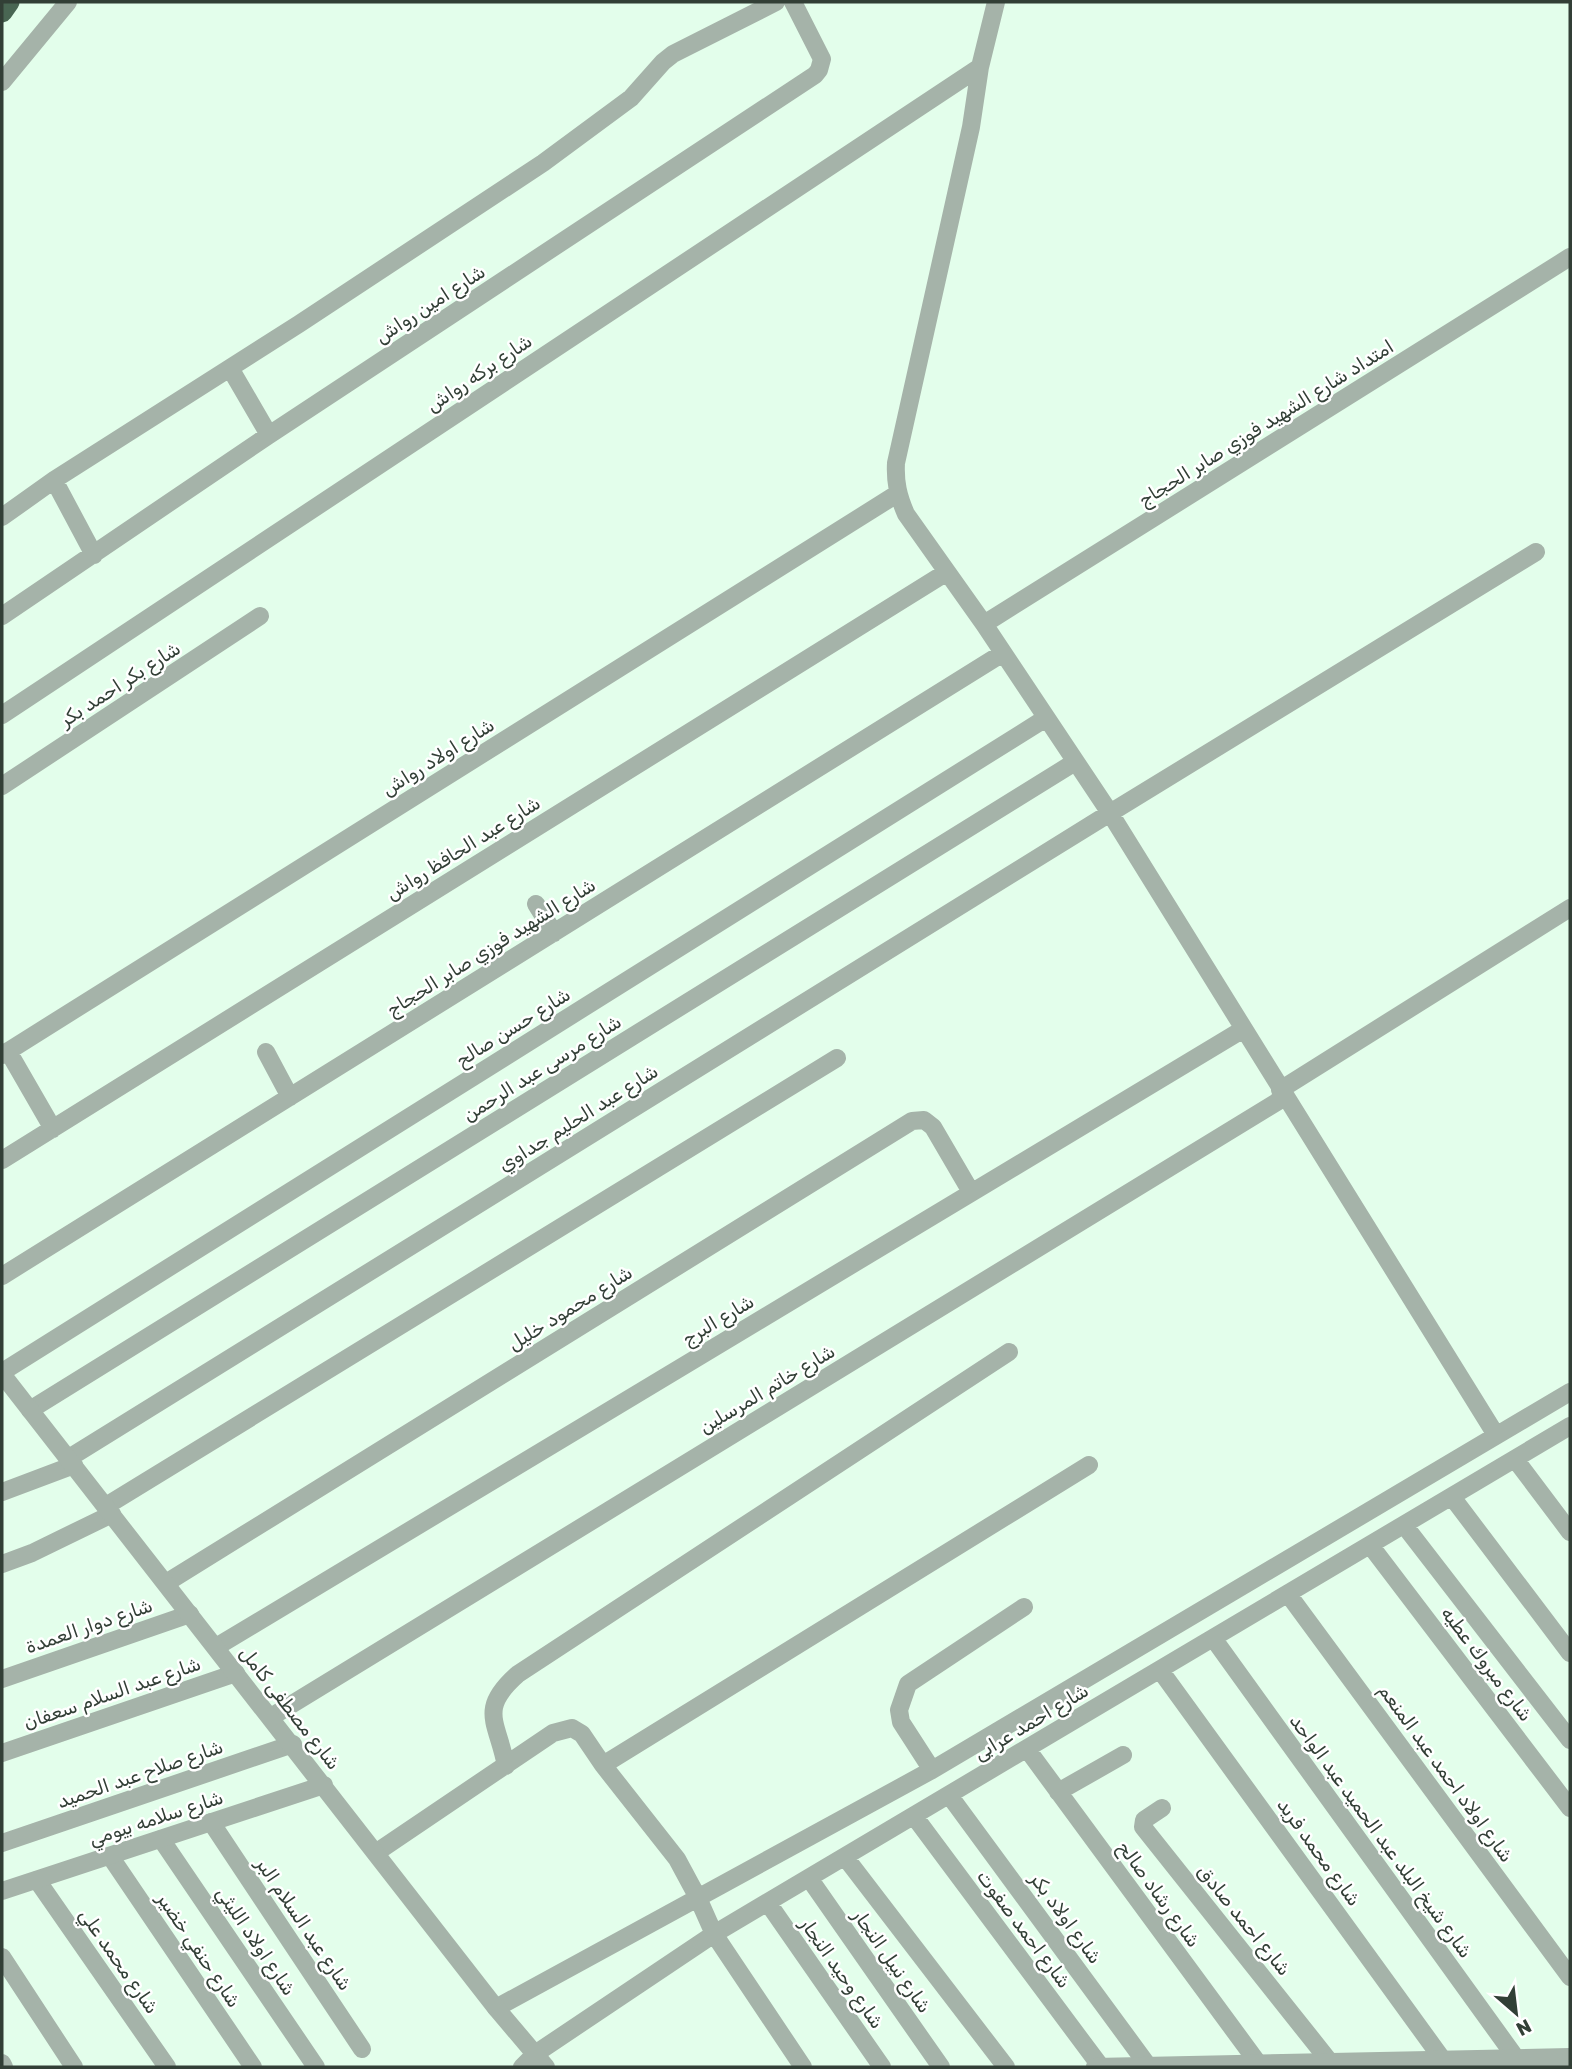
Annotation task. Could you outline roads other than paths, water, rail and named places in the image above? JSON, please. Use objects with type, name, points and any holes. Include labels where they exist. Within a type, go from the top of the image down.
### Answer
[{"type":"highway","points":[[2,12],[9,2]]},
{"type":"street","points":[[2,82],[68,2]]},
{"type":"street","points":[[2,517],[54,480],[230,369],[563,149],[631,98],[663,61],[673,54],[776,2]]},
{"type":"street","name":"شارع امين رواش","points":[[2,616],[269,435],[815,75],[821,59],[793,2]]},
{"type":"street","points":[[996,2],[980,67],[971,127],[899,447],[895,478],[897,494],[906,514],[984,624],[1110,813],[1242,1030],[1496,1435]]},
{"type":"street","name":"شارع بركه رواش","points":[[2,715],[980,67]]},
{"type":"street","name":"امتداد شارع الشهيد فوزي صابر الحجاج","points":[[984,624],[1570,257]]},
{"type":"street","points":[[230,369],[269,435]]},
{"type":"street","points":[[54,480],[94,555]]},
{"type":"street","name":"شارع اولاد رواش","points":[[5,1053],[897,494]]},
{"type":"street","name":"شارع عبد الحليم جداوي","points":[[2,1492],[71,1462],[1110,813],[1536,552]]},
{"type":"street","name":"شارع عبد الحافظ رواش","points":[[2,1160],[947,572]]},
{"type":"street","name":"شارع بكر احمد بكر","points":[[2,786],[260,616]]},
{"type":"street","name":"شارع الشهيد فوزي صابر الحجاج","points":[[2,1276],[1003,653]]},
{"type":"street","name":"شارع حسن صالح","points":[[2,1373],[1046,718]]},
{"type":"street","name":"شارع مرسى عبد الرحمن","points":[[30,1410],[1076,762]]},
{"type":"street","points":[[536,904],[554,933]]},
{"type":"street","name":"شارع خاتم المرسلين","points":[[271,1717],[1282,1094],[1570,908]]},
{"type":"street","name":"شارع البرج","points":[[216,1647],[1242,1030]]},
{"type":"street","points":[[266,1052],[290,1097]]},
{"type":"street","points":[[5,1053],[52,1129]]},
{"type":"street","points":[[2,1564],[32,1553],[109,1510],[838,1058]]},
{"type":"street","name":"شارع محمود خليل","points":[[166,1583],[912,1121],[924,1120],[933,1127],[971,1192]]},
{"type":"street","points":[[506,1766],[492,1710],[504,1686],[518,1674],[1009,1352]]},
{"type":"street","name":"شارع مصطفى كامل","points":[[2,1373],[377,1852],[496,2008],[534,2063]]},
{"type":"street","points":[[496,2008],[932,1770],[1570,1392]]},
{"type":"street","name":"شارع احمد عرابى","points":[[534,2063],[715,1934],[1570,1426]]},
{"type":"street","points":[[1515,1459],[1570,1532]]},
{"type":"street","points":[[603,1765],[1089,1465]]},
{"type":"street","points":[[1452,1497],[1570,1653]]},
{"type":"street","points":[[1404,1525],[1570,1740]]},
{"type":"street","name":"شارع مبروك عطيه","points":[[1370,1545],[1570,1808]]},
{"type":"street","name":"شارع اولاد احمد عبد المنعم","points":[[1288,1594],[1570,1977]]},
{"type":"street","points":[[932,1770],[901,1722],[899,1710],[908,1685],[1024,1607]]},
{"type":"street","name":"شارع دوار العمدة","points":[[2,1679],[190,1614]]},
{"type":"street","name":"شارع شيخ البلد عبد الحميد عبد الواحد","points":[[1213,1638],[1516,2058]]},
{"type":"street","name":"شارع محمد فريد","points":[[1160,1670],[1443,2060]]},
{"type":"street","name":"شارع عبد السلام سعفان","points":[[2,1754],[236,1673]]},
{"type":"street","points":[[377,1852],[553,1732],[572,1728],[582,1734],[677,1859],[715,1934],[803,2067]]},
{"type":"street","name":"شارع صلاح عبد الحميد","points":[[2,1843],[293,1744]]},
{"type":"street","name":"شارع رشاد صالح","points":[[1027,1749],[1258,2063]]},
{"type":"street","points":[[1058,1792],[1123,1755]]},
{"type":"street","name":"شارع سلامه بيومي","points":[[2,1891],[324,1785]]},
{"type":"street","name":"شارع اولاد بكر","points":[[949,1795],[1149,2067]]},
{"type":"street","name":"شارع احمد صادق","points":[[1162,1808],[1144,1820],[1143,1827],[1331,2062]]},
{"type":"street","name":"شارع احمد صفوت","points":[[914,1815],[1101,2067]]},
{"type":"street","name":"شارع عبد السلام البر","points":[[211,1822],[362,2049]]},
{"type":"street","name":"شارع اولاد الليثي","points":[[161,1839],[316,2067]]},
{"type":"street","name":"شارع حنفي خضير","points":[[110,1856],[253,2067]]},
{"type":"street","points":[[845,1857],[1006,2067]]},
{"type":"street","name":"شارع نبيل النجار","points":[[809,1878],[941,2067]]},
{"type":"street","name":"شارع محمد علي","points":[[37,1880],[167,2067]]},
{"type":"street","name":"شارع وحيد النجار","points":[[768,1902],[882,2067]]},
{"type":"street","points":[[2,1957],[74,2067]]},
{"type":"street","points":[[1095,2067],[1258,2063],[1306,2065],[1331,2062],[1404,2064],[1443,2060],[1489,2062],[1516,2058],[1541,2062],[1570,2057]]}]
